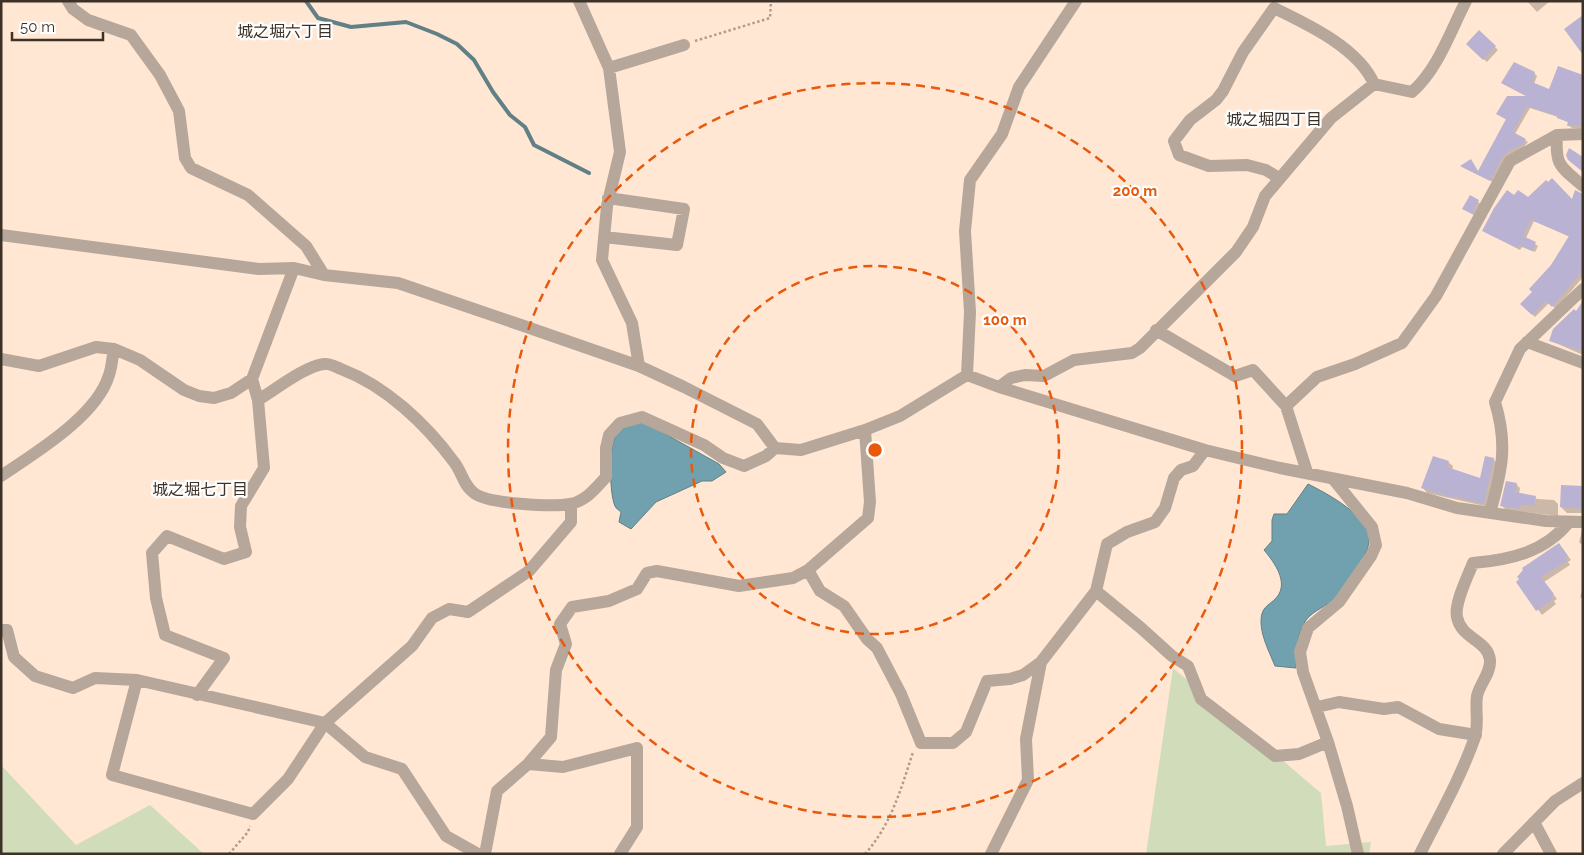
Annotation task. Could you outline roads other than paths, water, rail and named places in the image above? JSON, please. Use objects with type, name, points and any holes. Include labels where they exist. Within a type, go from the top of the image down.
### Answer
[{"type":"street","points":[[68,1],[73,8],[88,20],[131,35],[160,75],[179,111],[185,158],[191,168],[248,195],[306,246],[324,275]]},
{"type":"street","points":[[579,1],[609,68],[620,152],[608,198],[602,260],[632,323],[639,366]]},
{"type":"street","points":[[967,375],[970,312],[965,231],[970,180],[1002,134],[1019,87],[1076,1]]},
{"type":"street","points":[[1374,84],[1412,92],[1437,60],[1466,1]]},
{"type":"street","points":[[1279,178],[1266,170],[1247,165],[1222,167],[1197,162],[1179,154],[1174,148],[1174,141],[1190,120],[1216,100],[1223,91],[1243,52],[1274,8],[1314,28],[1351,54],[1369,73],[1374,84]]},
{"type":"street","points":[[609,68],[684,44]]},
{"type":"street","points":[[999,387],[1011,378],[1025,375],[1044,376],[1074,360],[1132,353],[1209,281],[1236,252],[1254,226],[1265,196],[1279,178],[1331,118],[1374,84]]},
{"type":"street","points":[[1286,406],[1322,375],[1355,364],[1402,343],[1436,296],[1510,161],[1557,135],[1583,134]]},
{"type":"street","points":[[1557,135],[1556,156],[1561,167],[1583,186]]},
{"type":"street","points":[[604,237],[677,245],[684,210],[608,198]]},
{"type":"street","points":[[1,235],[259,269],[294,268],[324,275],[398,282],[639,366],[757,424],[775,448]]},
{"type":"street","points":[[1,359],[40,366],[96,347],[114,349],[140,360],[184,390],[199,396],[214,398],[231,393],[252,379],[294,268]]},
{"type":"street","points":[[1490,513],[1503,453],[1502,430],[1494,402],[1520,349],[1583,289]]},
{"type":"street","points":[[1156,330],[1235,376],[1253,370],[1286,406],[1307,472]]},
{"type":"street","points":[[1527,342],[1583,363]]},
{"type":"street","points":[[1,476],[35,453],[85,412],[100,394],[109,376],[114,349]]},
{"type":"street","points":[[258,400],[313,367],[325,363],[354,374],[397,401],[455,463],[466,486],[475,495],[503,503],[571,504],[588,496],[606,477],[606,448],[609,435],[620,423],[642,417],[704,445],[723,458],[744,466],[766,456],[775,448],[801,450],[865,430],[900,416],[967,375]]},
{"type":"street","points":[[967,375],[999,387],[1205,450],[1280,468],[1366,485],[1457,508],[1583,522]]},
{"type":"street","points":[[197,695],[224,658],[164,635],[156,598],[152,553],[167,536],[224,559],[246,552],[240,526],[241,506],[264,468],[258,400],[252,379]]},
{"type":"street","points":[[485,854],[496,791],[528,764],[552,737],[556,670],[566,644],[560,624],[572,607],[609,601],[637,589],[647,574],[657,571],[739,586],[793,578],[808,570],[868,518],[870,502],[865,430]]},
{"type":"street","points":[[808,570],[820,591],[844,606],[867,639],[877,648],[900,694],[921,743],[947,744],[958,741],[966,732],[987,681],[1010,679],[1023,675],[1041,662],[1096,591],[1107,544],[1127,532],[1155,522],[1165,508],[1174,478],[1181,470],[1193,466],[1205,450]]},
{"type":"street","points":[[1334,480],[1372,527],[1376,545],[1371,556],[1339,602],[1313,622],[1304,638],[1300,652],[1302,672],[1317,707],[1328,742],[1358,854]]},
{"type":"street","points":[[137,680],[112,775],[253,814],[288,779],[325,724],[412,646],[432,618],[449,609],[468,612],[529,571],[571,522],[571,504]]},
{"type":"street","points":[[1420,854],[1476,735],[1477,695],[1489,668],[1490,659],[1486,648],[1465,634],[1456,616],[1463,587],[1473,563],[1502,561],[1521,556],[1559,535],[1570,522]]},
{"type":"street","points":[[1096,591],[1172,656],[1188,666],[1201,699],[1275,756],[1298,754],[1328,742]]},
{"type":"street","points":[[1,630],[7,630],[14,657],[35,676],[73,688],[95,678],[137,680],[325,724],[365,757],[402,769],[446,836],[478,854]]},
{"type":"street","points":[[990,854],[1028,780],[1026,739],[1041,662]]},
{"type":"street","points":[[1317,707],[1339,702],[1384,709],[1398,707],[1439,729],[1476,735]]},
{"type":"street","points":[[528,764],[562,767],[637,748],[637,827],[620,854]]},
{"type":"street","points":[[1503,854],[1554,801],[1583,783]]},
{"type":"street","points":[[1534,822],[1551,854]]},
{"type":"water","points":[[644,422],[719,464],[726,472],[712,481],[702,481],[656,502],[631,529],[619,522],[621,512],[615,506],[613,499],[611,455],[615,436],[621,428]]},
{"type":"water","points":[[1308,484],[1326,493],[1356,515],[1368,532],[1369,541],[1363,558],[1340,595],[1306,620],[1299,638],[1296,668],[1275,666],[1264,639],[1261,617],[1264,609],[1277,597],[1280,591],[1281,579],[1276,566],[1264,550],[1272,541],[1272,520],[1274,514],[1287,514]]},
{"type":"waterway","points":[[306,1],[318,18],[351,27],[406,22],[457,44],[474,60],[493,92],[510,115],[525,127],[534,145],[589,173]]},
{"type":"district","name":"城之堀六丁目","points":[[285,31]]},
{"type":"district","name":"城之堀四丁目","points":[[1274,119]]},
{"type":"district","name":"城之堀七丁目","points":[[200,489]]}]
